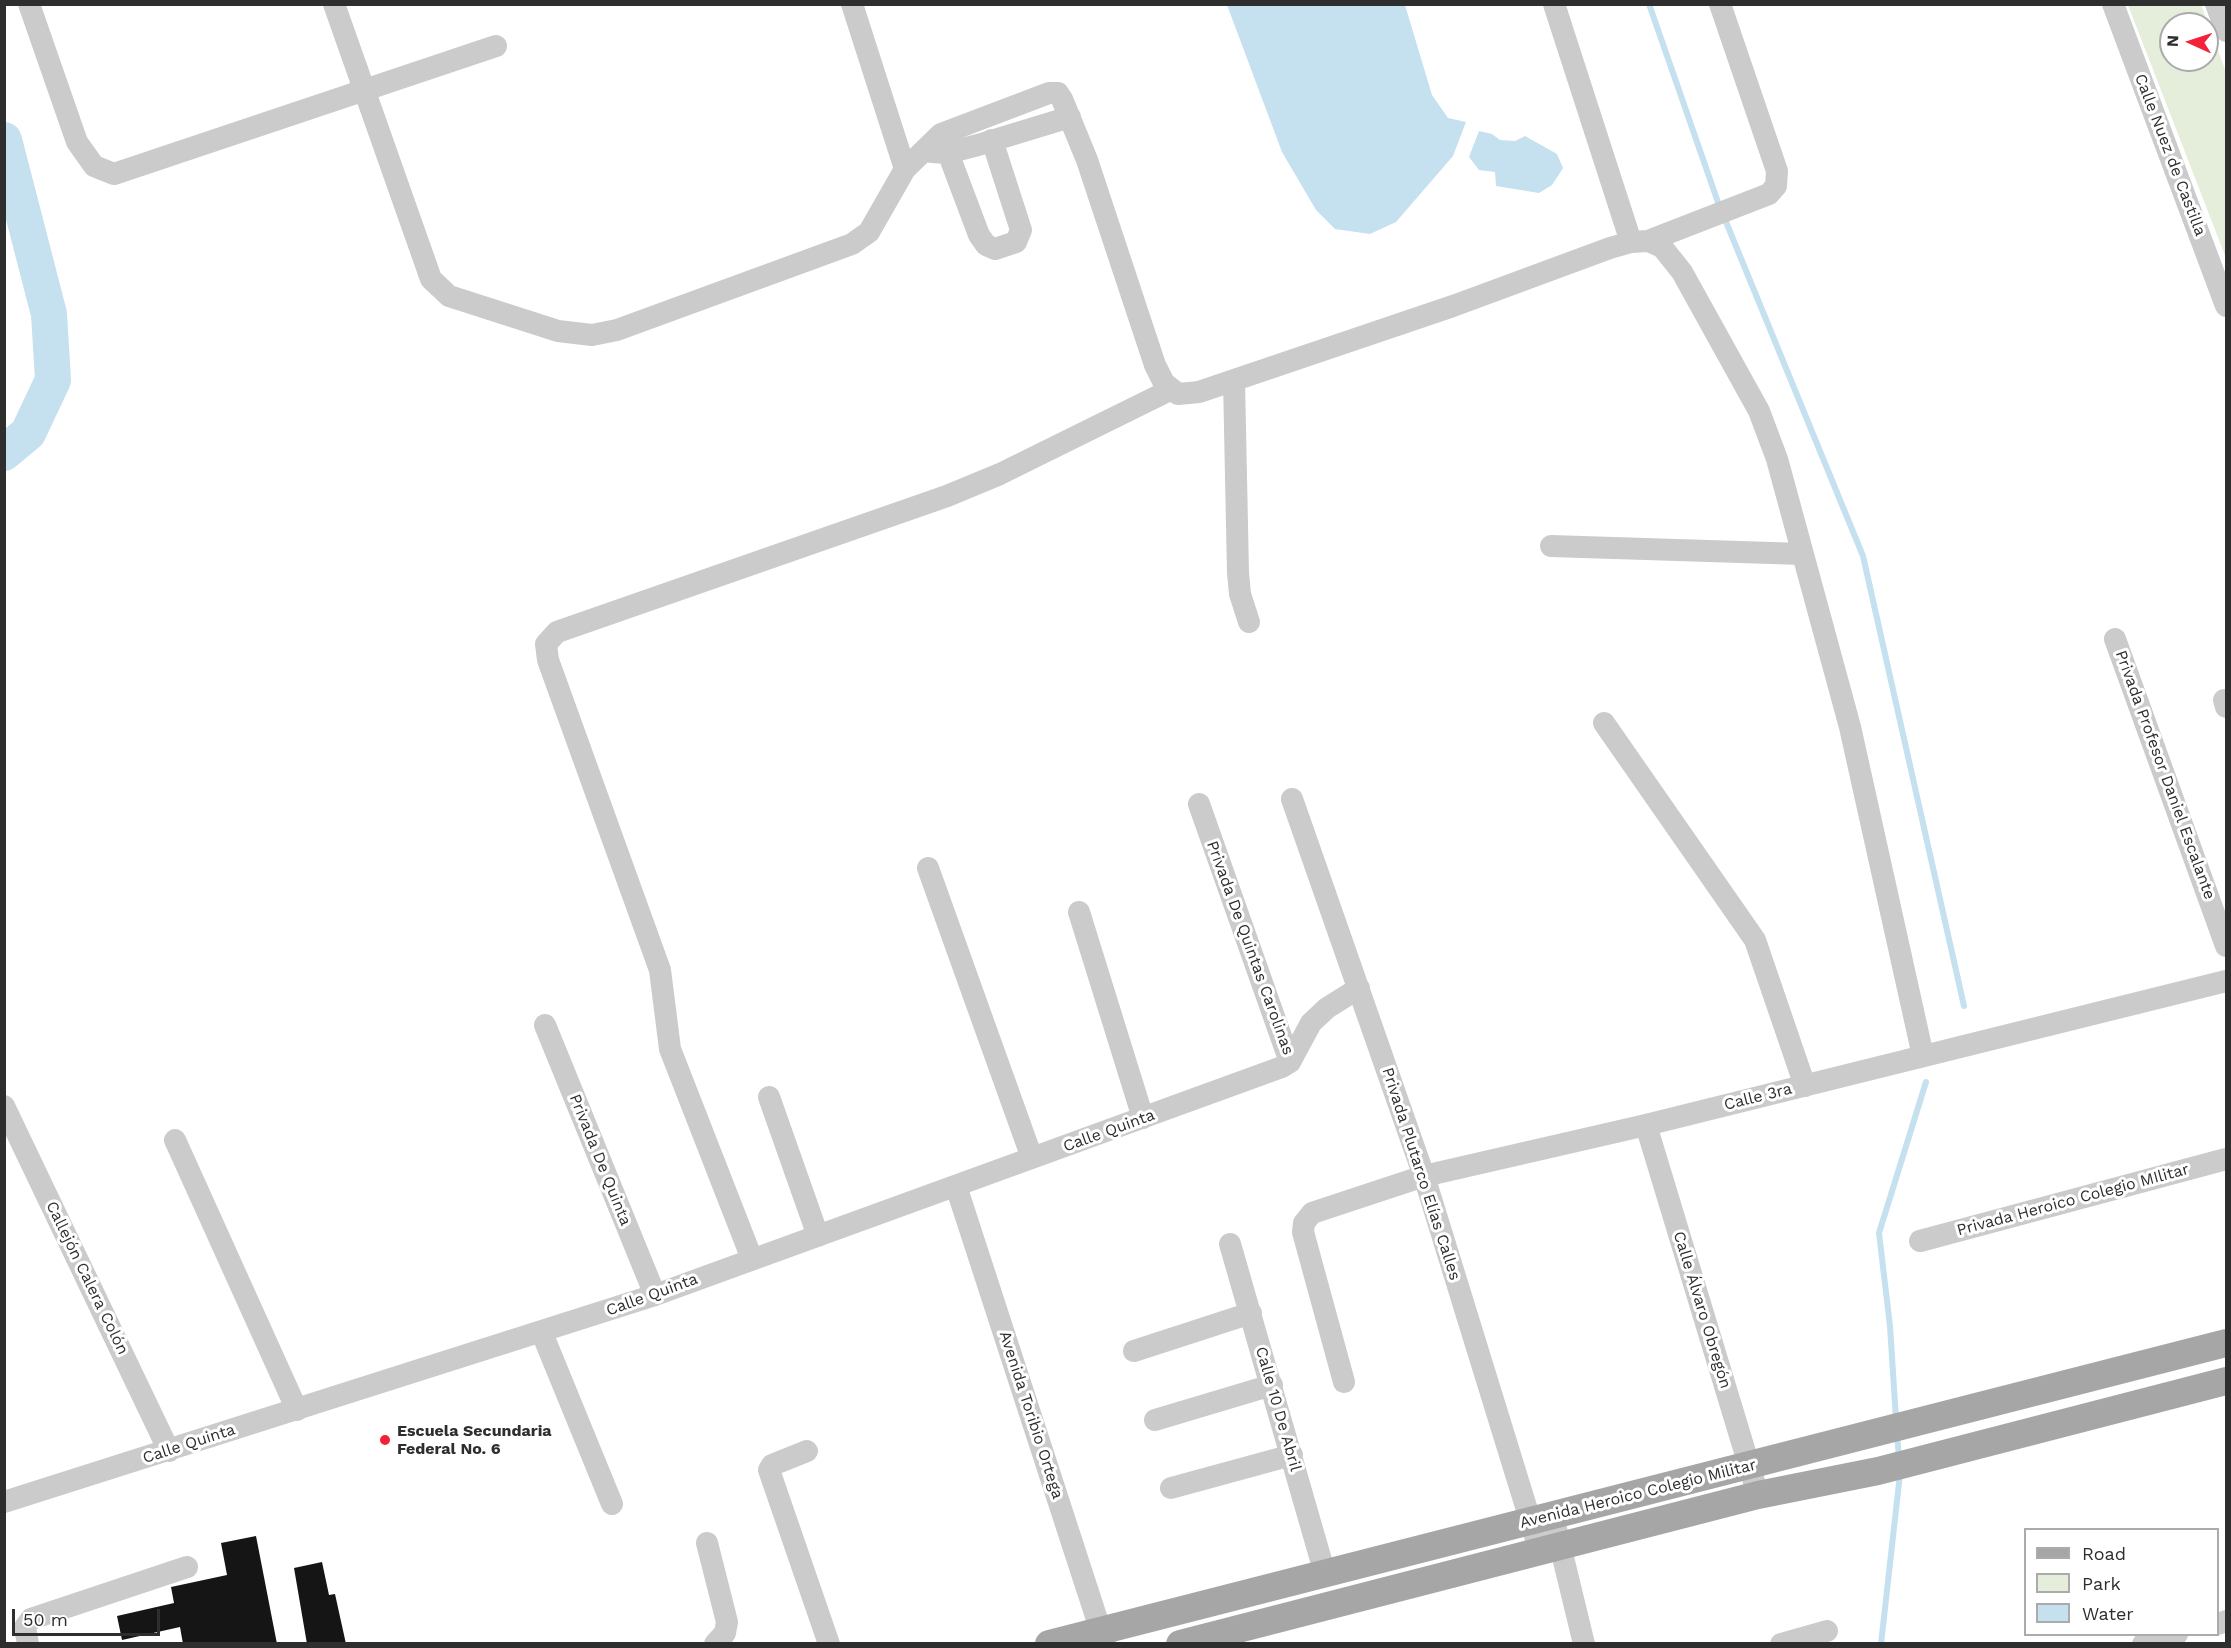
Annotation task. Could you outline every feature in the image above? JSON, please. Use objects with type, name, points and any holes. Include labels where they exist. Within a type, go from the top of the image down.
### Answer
[{"type":"main road","name":"Avenida Heroico Colegio Militar","points":[[1049,1644],[1103,1637],[1325,1574],[2226,1343]]},
{"type":"main road","name":"Avenida Heroico Colegio Militar","points":[[1193,1642],[1758,1495],[1878,1471],[2226,1381]]},
{"type":"main road","points":[[2014,1398],[2021,1434]]},
{"type":"street","points":[[29,4],[77,142],[94,166],[105,172],[125,172],[496,46]]},
{"type":"street","points":[[334,4],[425,265],[440,289],[459,300],[576,334],[617,330],[852,244],[868,232],[905,169],[922,152],[944,143],[968,121],[1049,93],[1058,93],[1088,160],[1155,365],[1170,390],[1178,394],[1188,394],[1234,380],[1453,306],[1640,242],[1768,194],[1776,186],[1777,171],[1720,4]]},
{"type":"street","points":[[852,4],[905,169]]},
{"type":"street","points":[[1554,4],[1640,242]]},
{"type":"street","name":"Calle Nuez de Castilla","points":[[2114,4],[2226,306]]},
{"type":"street","points":[[2216,4],[2226,31]]},
{"type":"street","points":[[944,143],[985,143],[1070,117]]},
{"type":"street","points":[[944,143],[979,236],[986,245],[995,249],[1016,242],[1021,230],[985,143],[968,121]]},
{"type":"street","points":[[1640,242],[1662,247],[1682,272],[1759,411],[1777,459],[1850,727],[1923,1056]]},
{"type":"street","points":[[1234,380],[1238,573],[1240,594],[1249,622]]},
{"type":"street","points":[[752,1258],[670,1049],[660,970],[548,660],[546,644],[557,632],[947,496],[1000,474],[1170,390]]},
{"type":"street","points":[[1551,546],[1803,554]]},
{"type":"street","name":"Privada Profesor Daniel Escalante","points":[[2115,639],[2226,946]]},
{"type":"street","points":[[1604,723],[1755,940],[1805,1086]]},
{"type":"street","name":"Privada Plutarco Elías Calles","points":[[1292,799],[1584,1644]]},
{"type":"street","name":"Privada De Quintas Carolinas","points":[[1199,804],[1290,1062]]},
{"type":"street","points":[[928,868],[1032,1158]]},
{"type":"street","points":[[1079,912],[1143,1118]]},
{"type":"street","name":"Calle 3ra","points":[[1344,1382],[1303,1232],[1304,1223],[1312,1213],[1424,1176],[1646,1125],[2226,981]]},
{"type":"street","name":"Privada De Quintas Carolinas","points":[[1290,1062],[1311,1023],[1327,1008],[1359,988]]},
{"type":"street","name":"Privada De Quinta","points":[[545,1025],[655,1295]]},
{"type":"street","name":"Calle Quinta","points":[[4,1502],[542,1333],[655,1295],[1143,1118],[1290,1062]]},
{"type":"street","points":[[769,1097],[818,1236]]},
{"type":"street","name":"Callejón Calera Colón","points":[[4,1106],[169,1451]]},
{"type":"street","name":"Calle Álvaro Obregón","points":[[1646,1125],[1758,1495]]},
{"type":"street","points":[[175,1140],[297,1410]]},
{"type":"street","name":"Privada Heroico Colegio MIlitar","points":[[1920,1242],[2226,1159]]},
{"type":"street","name":"Avenida Toribio Ortega","points":[[956,1186],[1103,1637]]},
{"type":"street","name":"Calle 10 De Abril","points":[[1230,1244],[1325,1574]]},
{"type":"street","points":[[1134,1351],[1251,1313]]},
{"type":"street","points":[[542,1333],[612,1504]]},
{"type":"street","points":[[1155,1420],[1272,1385]]},
{"type":"street","points":[[807,1451],[772,1465],[769,1470],[829,1644]]},
{"type":"street","points":[[1171,1488],[1292,1455]]},
{"type":"street","points":[[707,1543],[728,1622],[725,1633],[715,1644]]},
{"type":"street","points":[[28,1644],[25,1627],[31,1619],[187,1567]]},
{"type":"street","points":[[1780,1644],[1827,1631]]},
{"type":"street","points":[[2143,1644],[2173,1636]]},
{"type":"green space","points":[[2128,5],[2201,5],[2204,12],[2159,12],[2159,72],[2219,72],[2219,53],[2226,72],[2226,258]]},
{"type":"water","points":[[1227,5],[1405,5],[1432,95],[1448,118],[1466,122],[1453,156],[1396,222],[1370,234],[1335,229],[1316,210],[1282,152]]},
{"type":"water","points":[[1479,131],[1492,134],[1500,140],[1515,141],[1525,136],[1557,154],[1563,168],[1552,185],[1539,193],[1496,186],[1495,172],[1479,170],[1469,157]]},
{"type":"building","points":[[256,1536],[277,1644],[183,1644],[180,1627],[122,1640],[117,1616],[174,1603],[171,1587],[227,1575],[221,1543]]},
{"type":"building","points":[[322,1562],[329,1595],[335,1594],[346,1644],[307,1644],[294,1568]]},
{"type":"waterway","points":[[1649,4],[1720,208]]},
{"type":"waterway","points":[[4,140],[49,314],[53,380],[28,433],[4,453]]},
{"type":"waterway","points":[[1724,217],[1863,556],[1964,1006]]},
{"type":"waterway","points":[[1896,1419],[1890,1326],[1879,1233],[1926,1082]]},
{"type":"waterway","points":[[1897,1435],[1899,1458]]},
{"type":"waterway","points":[[1881,1644],[1900,1474]]},
{"type":"place","name":"Escuela Secundaria Federal No. 6","points":[[385,1440]]}]
